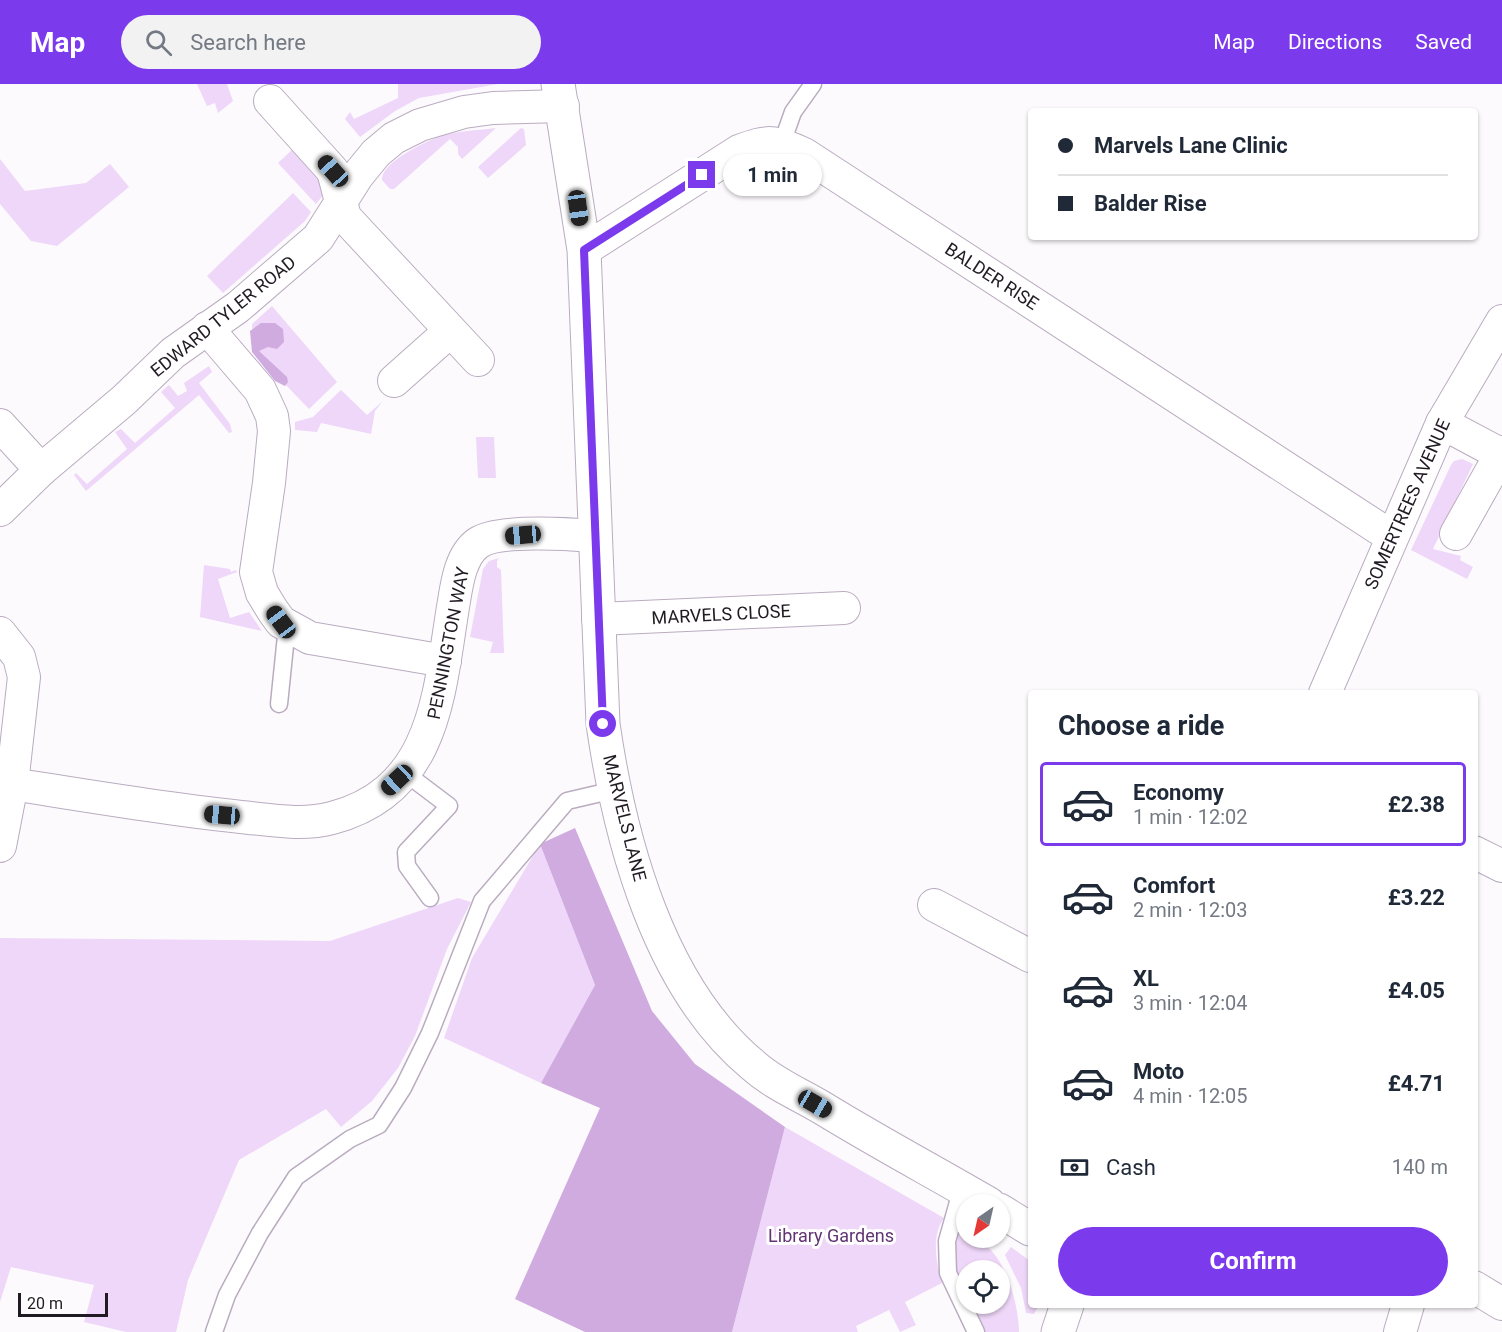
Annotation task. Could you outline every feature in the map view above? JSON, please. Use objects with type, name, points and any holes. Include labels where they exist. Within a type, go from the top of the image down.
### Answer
[{"type":"street","name":"EDWARD TYLER ROAD","points":[[0,510],[174,353],[238,306],[318,238],[376,153],[406,130],[464,112],[560,95]]},
{"type":"street","name":"MARVELS LANE","points":[[560,95],[584,250],[603,724],[614,790],[657,930],[694,999],[726,1040],[754,1067],[774,1081],[972,1194]]},
{"type":"street","points":[[270,101],[333,171],[343,201],[345,217],[449,332],[478,360]]},
{"type":"street","points":[[584,250],[739,151],[764,141],[782,143]]},
{"type":"street","name":"BALDER RISE","points":[[782,143],[804,154],[1392,537]]},
{"type":"street","name":"SOMERTREES AVENUE","points":[[1325,690],[1442,423],[1502,321]]},
{"type":"street","points":[[207,328],[260,390],[272,416],[274,432],[269,483],[256,572],[267,601],[287,626],[310,638],[445,661]]},
{"type":"street","points":[[394,381],[449,332]]},
{"type":"street","points":[[1442,423],[1501,454],[1456,534]]},
{"type":"street","points":[[0,425],[41,471]]},
{"type":"street","name":"PENNINGTON WAY","points":[[12,784],[202,813],[308,822],[332,818],[363,805],[381,794],[404,772],[430,731],[445,661],[457,580],[465,558],[476,544],[488,538],[523,535],[594,536]]},
{"type":"street","name":"MARVELS CLOSE","points":[[598,619],[844,608]]},
{"type":"street","points":[[0,633],[19,657],[24,677],[12,784],[0,846]]},
{"type":"street","points":[[1478,854],[1502,866]]},
{"type":"street","points":[[934,905],[1028,955]]},
{"type":"street","points":[[1010,1217],[1028,1228]]},
{"type":"street","points":[[1478,1289],[1502,1304]]},
{"type":"street","points":[[1058,1332],[1067,1308]]},
{"type":"street","points":[[1400,1332],[1407,1308]]},
{"type":"lane","points":[[782,143],[793,111],[813,84]]},
{"type":"lane","points":[[279,704],[287,626]]},
{"type":"lane","points":[[404,772],[449,806],[406,852],[407,866],[430,898]]},
{"type":"lane","points":[[214,1332],[232,1284],[260,1233],[296,1177],[350,1139],[379,1125],[403,1088],[430,1033],[482,901],[567,801],[614,790]]},
{"type":"lane","points":[[956,1227],[947,1241],[948,1273],[976,1332]]},
{"type":"green space","points":[[197,84],[227,84],[233,101],[218,113],[215,103],[207,106]]},
{"type":"green space","points":[[398,84],[498,84],[419,98],[395,111],[360,137],[345,119],[350,112],[354,119],[398,98]]},
{"type":"green space","points":[[496,128],[462,159],[458,154],[458,147],[450,139],[394,189],[390,189],[382,180],[389,166],[397,159],[427,142],[444,135]]},
{"type":"green space","points":[[521,128],[524,129],[526,145],[488,178],[478,167]]},
{"type":"green space","points":[[294,148],[328,189],[316,204],[278,163]]},
{"type":"green space","points":[[0,159],[25,191],[86,183],[110,164],[129,187],[57,246],[31,241],[0,204]]},
{"type":"green space","points":[[293,193],[311,212],[305,221],[223,293],[207,276]]},
{"type":"green space","points":[[272,306],[337,382],[309,409],[254,352],[252,324]]},
{"type":"green space","points":[[209,366],[212,372],[199,383],[230,424],[232,432],[229,433],[199,395],[86,491],[74,475],[76,473],[87,484],[127,449],[115,432],[121,429],[135,443],[175,408],[161,392],[169,385],[178,396],[187,391],[184,383]]},
{"type":"green space","points":[[341,390],[367,415],[383,401],[375,411],[371,434],[321,423],[317,432],[295,430],[295,422],[313,417]]},
{"type":"green space","points":[[476,437],[494,437],[496,478],[478,478]]},
{"type":"green space","points":[[1462,459],[1473,464],[1433,549],[1461,556],[1460,560],[1473,567],[1467,579],[1411,550],[1451,465],[1454,461]]},
{"type":"green space","points":[[499,558],[497,567],[501,570],[504,653],[490,653],[493,642],[470,637],[483,569],[489,561]]},
{"type":"green space","points":[[204,565],[230,569],[231,572],[236,570],[237,572],[218,579],[230,618],[249,612],[262,631],[200,617]]},
{"type":"green space","points":[[540,844],[595,985],[541,1083],[444,1038],[472,958]]},
{"type":"green space","points":[[458,898],[471,902],[447,949],[415,1036],[398,1068],[372,1101],[341,1127],[326,1109],[239,1160],[188,1280],[176,1332],[126,1332],[84,1322],[94,1285],[11,1267],[0,1302],[0,938],[330,941]]},
{"type":"green space","name":"Library Gardens","points":[[785,1127],[944,1218],[936,1241],[942,1283],[905,1302],[916,1325],[900,1332],[889,1310],[856,1326],[858,1332],[732,1332]]},
{"type":"green space","points":[[955,1225],[956,1248],[988,1248],[999,1260],[956,1260],[956,1276],[953,1270]]},
{"type":"green space","points":[[1011,1247],[1028,1260],[1028,1308],[1037,1308],[1034,1314],[1026,1313],[1021,1288],[1010,1265],[1010,1260],[1007,1260],[1005,1255]]},
{"type":"green space","points":[[1010,1285],[1016,1305],[1019,1332],[984,1332],[975,1314],[1010,1314]]},
{"type":"shaded area","points":[[261,323],[275,323],[283,329],[284,342],[277,349],[268,347],[259,351],[287,377],[288,382],[285,386],[275,381],[252,352],[250,331]]},
{"type":"shaded area","points":[[575,828],[652,1011],[695,1064],[785,1127],[732,1332],[585,1332],[515,1299],[600,1108],[541,1083],[595,985],[540,844]]},
{"type":"route","points":[[603,724],[584,250],[702,175]]}]
